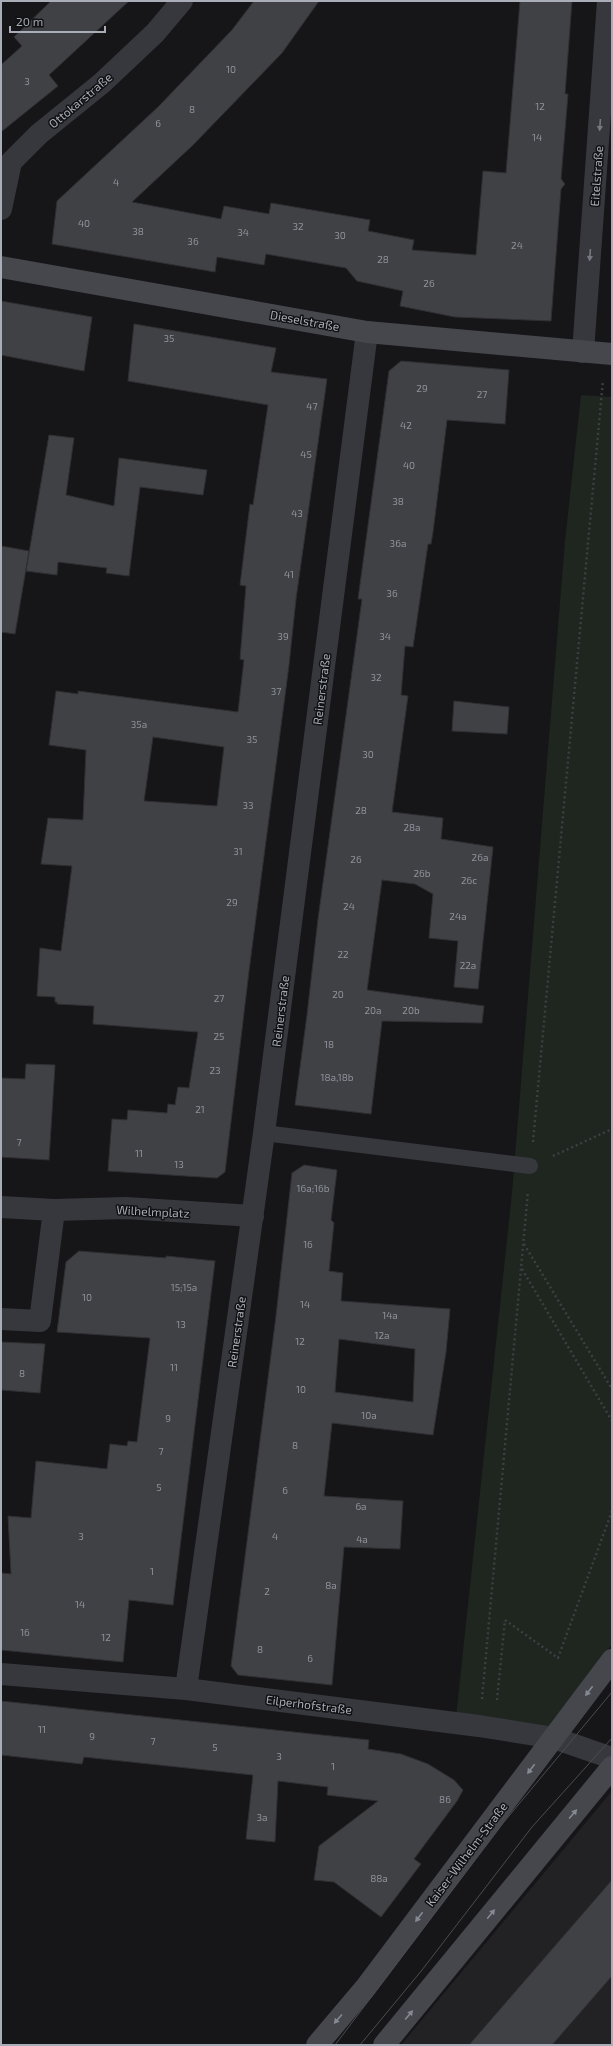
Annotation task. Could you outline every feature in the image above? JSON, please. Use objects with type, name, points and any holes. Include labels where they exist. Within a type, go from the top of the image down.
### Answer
[{"type":"main road","name":"Dieselstraße","points":[[1,267],[367,332],[609,354]]},
{"type":"main road","name":"Kaiser-Wilhelm-Straße","points":[[316,2045],[366,1987],[612,1660]]},
{"type":"main road","points":[[384,2045],[612,1767]]},
{"type":"street","name":"Ottokarstraße","points":[[1,209],[10,162],[39,134],[102,83],[155,33],[182,1]]},
{"type":"street","name":"Eitelstraße","points":[[583,352],[608,1]]},
{"type":"street","name":"Reinerstraße","points":[[186,1689],[264,1133],[367,332]]},
{"type":"street","name":"Wilhelmplatz","points":[[1,1207],[54,1210],[126,1208],[252,1216]]},
{"type":"street","points":[[1,1319],[40,1321],[54,1210]]},
{"type":"street","name":"Eilperhofstraße","points":[[1,1674],[186,1689],[479,1726],[554,1738],[612,1758]]},
{"type":"lane","points":[[264,1133],[530,1166]]},
{"type":"path","points":[[479,1726],[530,1166],[609,354]]},
{"type":"path","points":[[530,1166],[612,1129]]},
{"type":"path","points":[[523,1244],[612,1389]]},
{"type":"path","points":[[521,1268],[612,1422]]},
{"type":"path","points":[[499,1679],[505,1620],[558,1658],[612,1511]]},
{"type":"shaded area","points":[[581,395],[612,397],[612,1644],[551,1731],[456,1717],[512,1193],[565,541]]},
{"type":"shaded area","points":[[612,1791],[612,2045],[401,2045]]},
{"type":"building","points":[[51,1],[129,1],[49,75],[58,86],[1,132],[1,65],[22,46],[14,37]]},
{"type":"building","points":[[254,1],[319,1],[282,53],[193,145],[132,202],[221,219],[224,206],[269,214],[271,203],[370,220],[368,231],[414,240],[412,250],[476,255],[483,171],[506,173],[520,1],[572,1],[565,94],[568,94],[561,179],[565,184],[561,189],[551,321],[455,317],[400,306],[403,291],[357,281],[346,268],[266,254],[264,265],[217,257],[215,272],[52,244],[57,201],[158,107],[232,30]]},
{"type":"building","points":[[1,301],[92,317],[84,371],[1,355]]},
{"type":"building","points":[[134,324],[276,348],[271,372],[327,379],[296,599],[225,1172],[217,1178],[108,1171],[112,1119],[127,1120],[128,1110],[167,1113],[168,1104],[175,1105],[178,1087],[189,1088],[198,1032],[93,1024],[94,1006],[57,1004],[57,1002],[55,1002],[55,997],[37,996],[40,948],[61,951],[72,866],[41,864],[48,818],[83,820],[86,750],[49,745],[56,691],[78,694],[78,691],[238,712],[244,660],[240,659],[246,586],[240,585],[250,504],[253,505],[268,405],[128,381]],"holes":[[[153,737],[224,747],[217,806],[144,801]]]},
{"type":"building","points":[[401,361],[509,370],[505,424],[447,420],[433,532],[431,544],[428,544],[413,647],[405,646],[401,695],[408,696],[392,812],[443,818],[441,839],[493,847],[478,989],[454,987],[458,941],[429,938],[433,894],[415,884],[382,880],[367,990],[484,1006],[482,1023],[382,1021],[371,1114],[295,1105],[318,919],[362,599],[358,599],[389,371]]},
{"type":"building","points":[[49,435],[74,438],[66,495],[114,506],[119,458],[207,470],[203,495],[140,487],[129,576],[106,573],[107,568],[58,562],[57,575],[26,571]]},
{"type":"building","points":[[1,546],[29,551],[15,634],[1,632]]},
{"type":"building","points":[[454,701],[509,707],[507,734],[452,731]]},
{"type":"building","points":[[26,1064],[55,1065],[49,1160],[1,1157],[1,1078],[25,1079]]},
{"type":"building","points":[[304,1165],[337,1170],[331,1220],[334,1223],[329,1271],[343,1273],[341,1301],[450,1309],[446,1352],[433,1435],[332,1423],[324,1496],[403,1501],[400,1549],[344,1547],[332,1685],[238,1675],[231,1666],[276,1316],[292,1173]],"holes":[[[339,1339],[415,1349],[413,1402],[335,1392]]]},
{"type":"building","points":[[79,1251],[166,1258],[166,1256],[215,1261],[173,1605],[129,1600],[123,1662],[1,1650],[1,1573],[11,1574],[8,1516],[31,1518],[36,1461],[107,1469],[110,1444],[127,1446],[128,1441],[137,1442],[150,1338],[57,1332],[66,1262]]},
{"type":"building","points":[[1,1342],[45,1344],[40,1393],[1,1390]]},
{"type":"building","points":[[1,1701],[369,1740],[368,1749],[401,1754],[428,1764],[454,1780],[463,1790],[457,1801],[414,1859],[421,1864],[381,1917],[334,1882],[314,1880],[319,1846],[378,1801],[327,1795],[328,1787],[278,1781],[275,1842],[246,1839],[253,1775],[84,1757],[82,1764],[1,1755]]},
{"type":"building","points":[[612,1880],[612,1976],[552,2045],[469,2045]]},
{"type":"tram line","points":[[335,2045],[504,1822],[612,1692]]},
{"type":"tram line","points":[[360,2045],[422,1970],[532,1827],[612,1738]]}]
